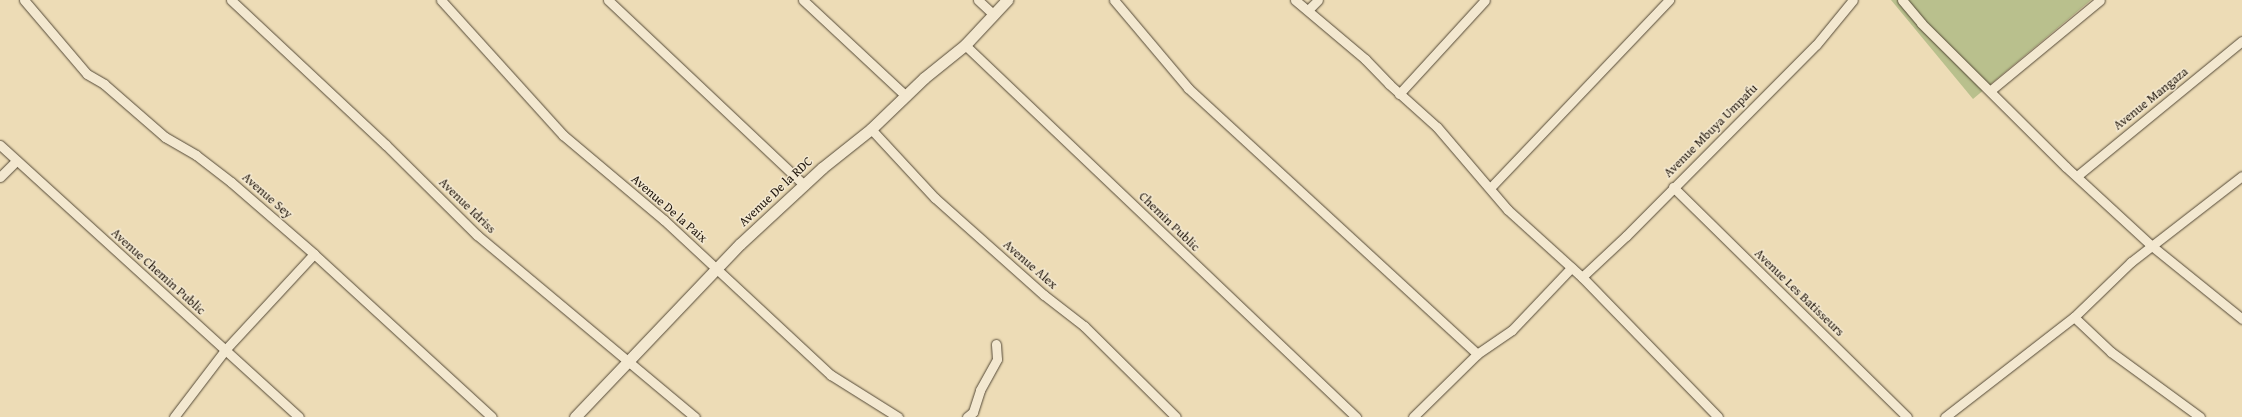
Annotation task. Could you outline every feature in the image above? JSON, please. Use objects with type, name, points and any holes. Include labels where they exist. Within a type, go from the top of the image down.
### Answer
[{"type":"street","name":"Avenue Sey","points":[[24,0],[86,74],[104,84],[165,137],[196,155],[231,182],[314,254],[492,417]]},
{"type":"street","name":"Avenue Idriss","points":[[231,0],[386,145],[477,235],[695,417]]},
{"type":"street","name":"Avenue De la Paix","points":[[441,0],[563,135],[664,220],[831,375],[898,417]]},
{"type":"street","points":[[608,0],[804,185]]},
{"type":"street","points":[[803,0],[906,96]]},
{"type":"street","points":[[978,0],[992,13]]},
{"type":"street","name":"Avenue De la RDC","points":[[575,417],[629,363],[740,244],[822,168],[871,129],[924,78],[965,45],[992,13],[1007,0]]},
{"type":"street","points":[[1114,0],[1188,88],[1477,354]]},
{"type":"street","points":[[1295,0],[1365,59],[1399,94],[1437,127],[1524,225],[1582,277],[1718,417]]},
{"type":"street","points":[[1308,10],[1318,0]]},
{"type":"street","points":[[1399,94],[1485,0]]},
{"type":"street","points":[[1490,188],[1669,0]]},
{"type":"street","name":"Avenue Mbuya Umpafu","points":[[1582,277],[1816,45],[1853,0]]},
{"type":"street","points":[[1902,0],[1921,23],[2077,176],[2152,246],[2242,319]]},
{"type":"street","points":[[1991,90],[2100,0]]},
{"type":"street","name":"Avenue Mangaza","points":[[2077,176],[2242,41]]},
{"type":"street","name":"Chemin Public","points":[[965,45],[1356,417]]},
{"type":"street","name":"Avenue Alex","points":[[871,129],[935,198],[1044,295],[1084,326],[1176,417]]},
{"type":"street","name":"Avenue Chemin Public","points":[[0,145],[299,417]]},
{"type":"street","points":[[0,177],[16,160]]},
{"type":"street","points":[[1945,417],[2074,317],[2131,262],[2242,176]]},
{"type":"street","name":"Avenue Les Batisseurs","points":[[1673,187],[1907,417]]},
{"type":"street","points":[[174,417],[225,350],[314,254]]},
{"type":"street","points":[[1413,417],[1477,354],[1512,330],[1571,268]]},
{"type":"street","points":[[2074,317],[2111,352],[2200,417]]},
{"type":"street","points":[[967,417],[973,412],[980,390],[997,359],[996,344]]},
{"type":"green space","points":[[1891,0],[2091,0],[1973,99]]}]
